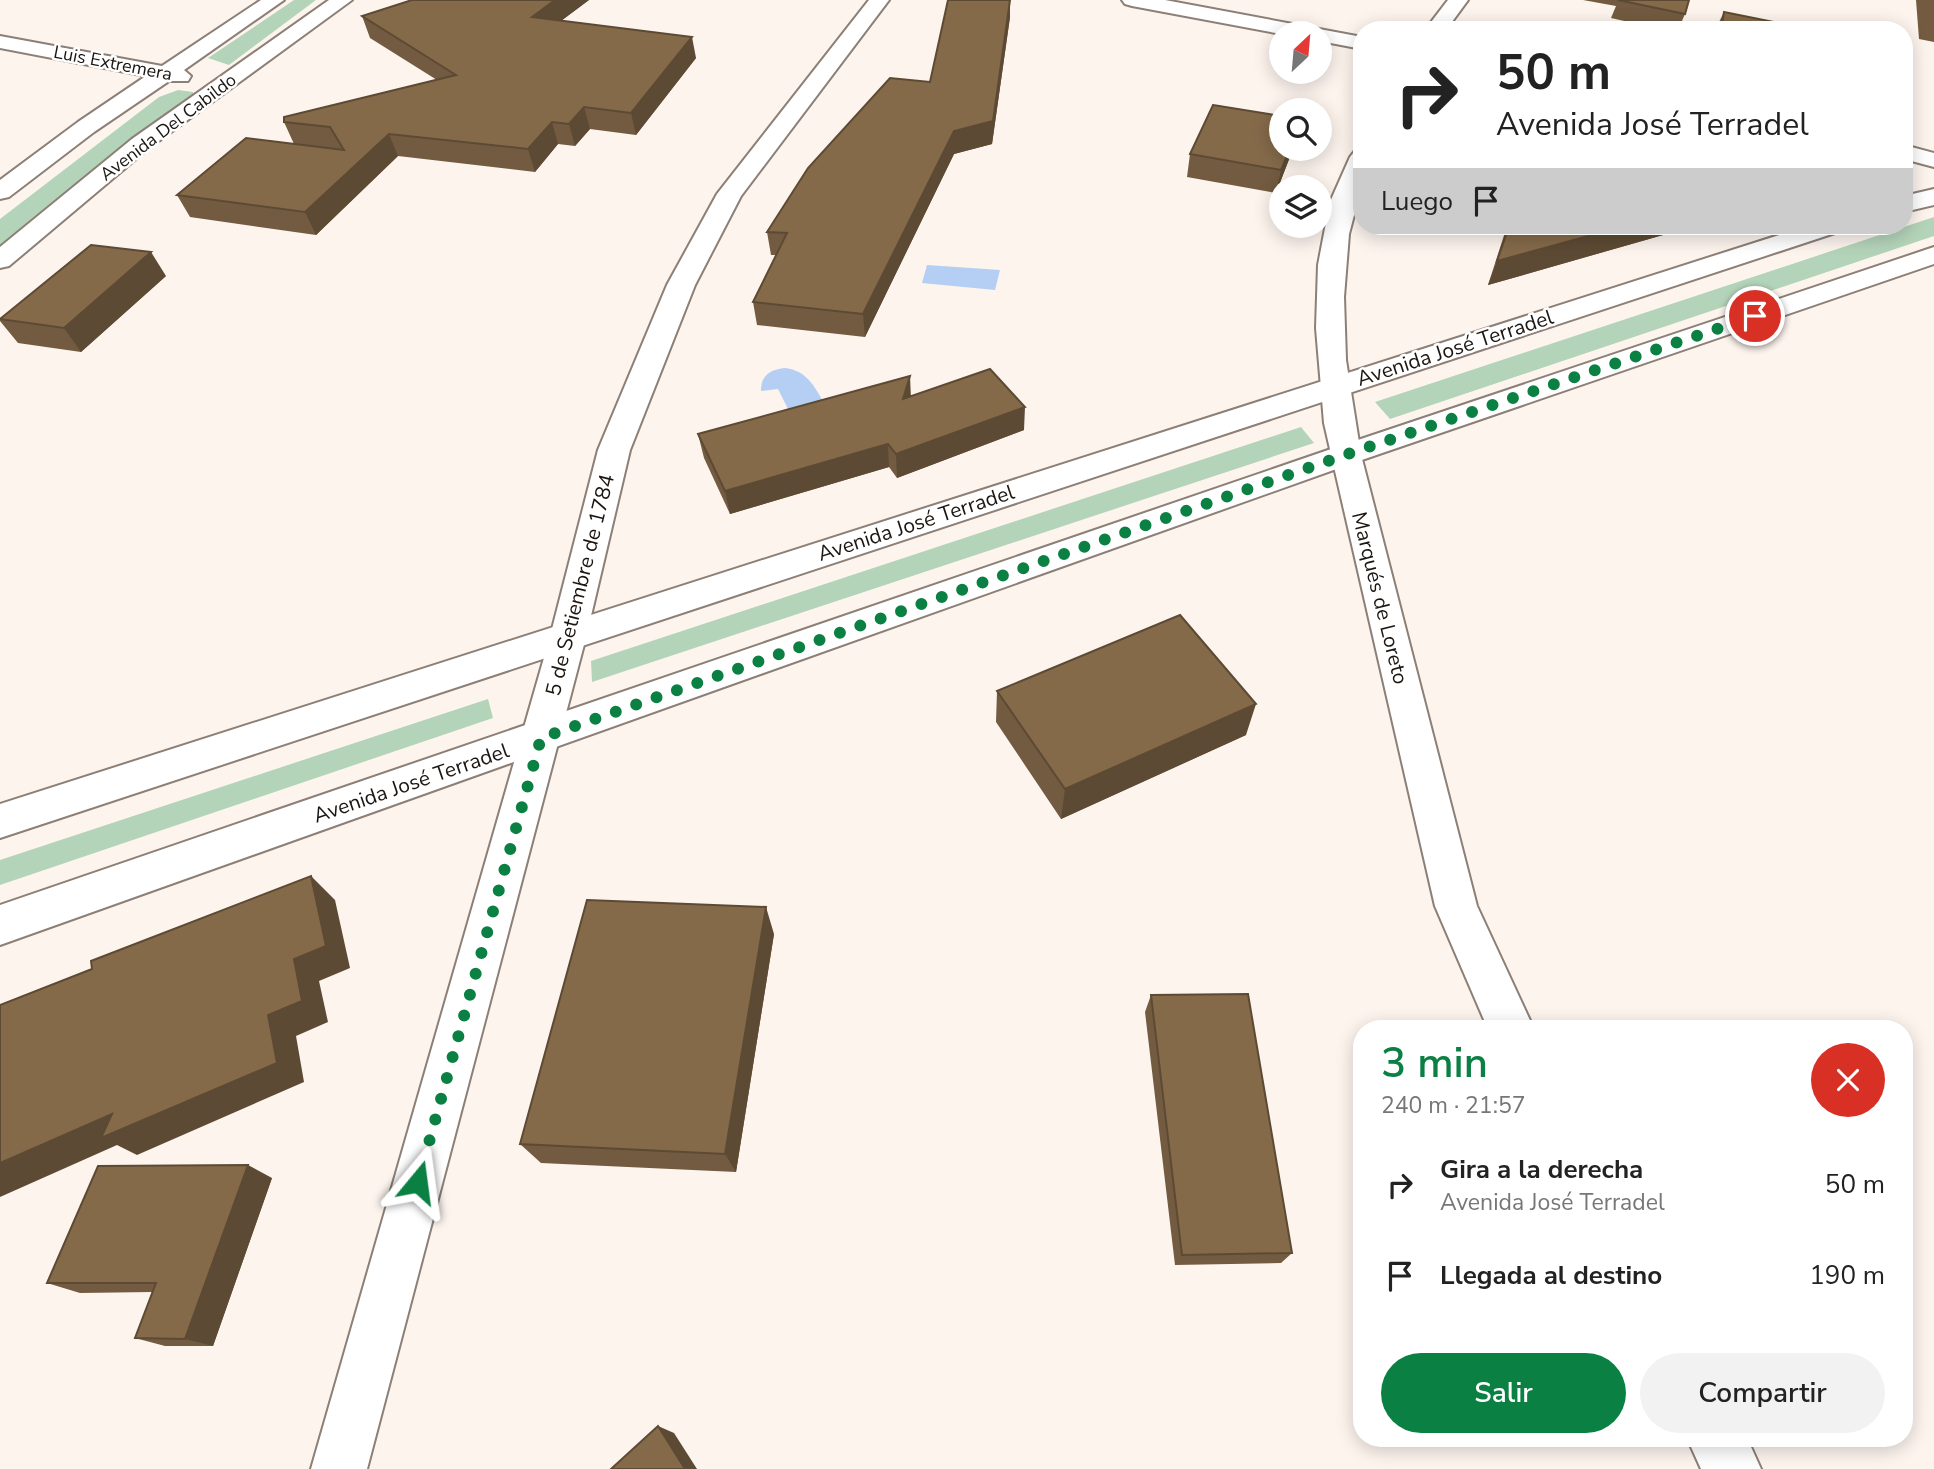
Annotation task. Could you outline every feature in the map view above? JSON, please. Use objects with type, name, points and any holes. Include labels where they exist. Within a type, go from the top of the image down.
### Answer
[{"type":"street","name":"Avenida Del Cabildo","points":[[0,192],[86,127],[274,0]]},
{"type":"street","name":"Avenida Del Cabildo","points":[[0,260],[140,144],[342,0]]},
{"type":"street","name":"5 de Setiembre de 1784","points":[[339,1469],[541,738],[614,450],[681,285],[729,194],[879,0]]},
{"type":"street","points":[[1132,0],[1269,25]]},
{"type":"street","points":[[1443,21],[1458,0]]},
{"type":"street","points":[[1332,37],[1353,41]]},
{"type":"street","name":"Luis Extremera","points":[[0,42],[225,83]]},
{"type":"street","points":[[1913,154],[1934,160]]},
{"type":"street","name":"Marqués de Loreto","points":[[1353,178],[1343,201],[1328,281],[1332,388],[1345,455],[1456,906],[1507,1020]]},
{"type":"street","points":[[1913,202],[1934,197]]},
{"type":"street","name":"Avenida José Terradel","points":[[0,821],[1804,235]]},
{"type":"street","name":"Avenida José Terradel","points":[[0,925],[1345,455],[1934,255]]},
{"type":"street","points":[[1720,1447],[1733,1469]]},
{"type":"green space","points":[[294,0],[316,0],[229,65],[208,58]]},
{"type":"green space","points":[[178,90],[193,92],[194,96],[0,246],[0,219],[159,97]]},
{"type":"green space","points":[[1934,217],[1934,236],[1390,419],[1375,402],[1880,235],[1913,235],[1913,224]]},
{"type":"green space","points":[[1301,427],[1314,443],[592,682],[591,661]]},
{"type":"green space","points":[[488,699],[493,718],[0,885],[0,860]]},
{"type":"water","points":[[927,265],[1000,270],[995,290],[922,283]]},
{"type":"water","points":[[784,368],[806,377],[828,410],[793,419],[778,389],[761,391],[767,374]]},
{"type":"building","points":[[412,0],[555,0],[532,17],[692,37],[631,113],[584,107],[569,124],[552,122],[528,149],[389,134],[305,212],[177,195],[246,138],[344,150],[330,127],[284,122],[284,117],[456,75],[362,16]]},
{"type":"building","points":[[948,0],[1010,0],[993,121],[954,131],[863,314],[753,302],[787,233],[767,232],[808,168],[890,78],[930,82]]},
{"type":"building","points":[[1618,0],[1689,0],[1685,14]]},
{"type":"building","points":[[1724,12],[1768,21],[1722,21]]},
{"type":"building","points":[[1213,105],[1269,114],[1269,161],[1285,161],[1281,170],[1190,154]]},
{"type":"building","points":[[1506,235],[1592,235],[1497,261]]},
{"type":"building","points":[[91,245],[151,252],[64,328],[0,319]]},
{"type":"building","points":[[990,369],[1025,407],[896,454],[888,444],[725,491],[698,434],[910,376],[903,399]]},
{"type":"building","points":[[1180,615],[1256,704],[1065,789],[997,691]]},
{"type":"building","points":[[311,876],[326,946],[294,959],[302,1001],[268,1015],[277,1063],[101,1138],[112,1114],[0,1163],[0,1005],[92,969],[91,961]]},
{"type":"building","points":[[587,900],[766,907],[725,1154],[520,1144]]},
{"type":"building","points":[[1248,994],[1292,1253],[1182,1255],[1151,995]]},
{"type":"building","points":[[248,1165],[185,1339],[135,1338],[156,1283],[47,1283],[98,1166]]},
{"type":"building","points":[[658,1426],[685,1469],[611,1469]]},
{"type":"route","points":[[418,1182],[541,738],[1345,455],[1755,316]]}]
